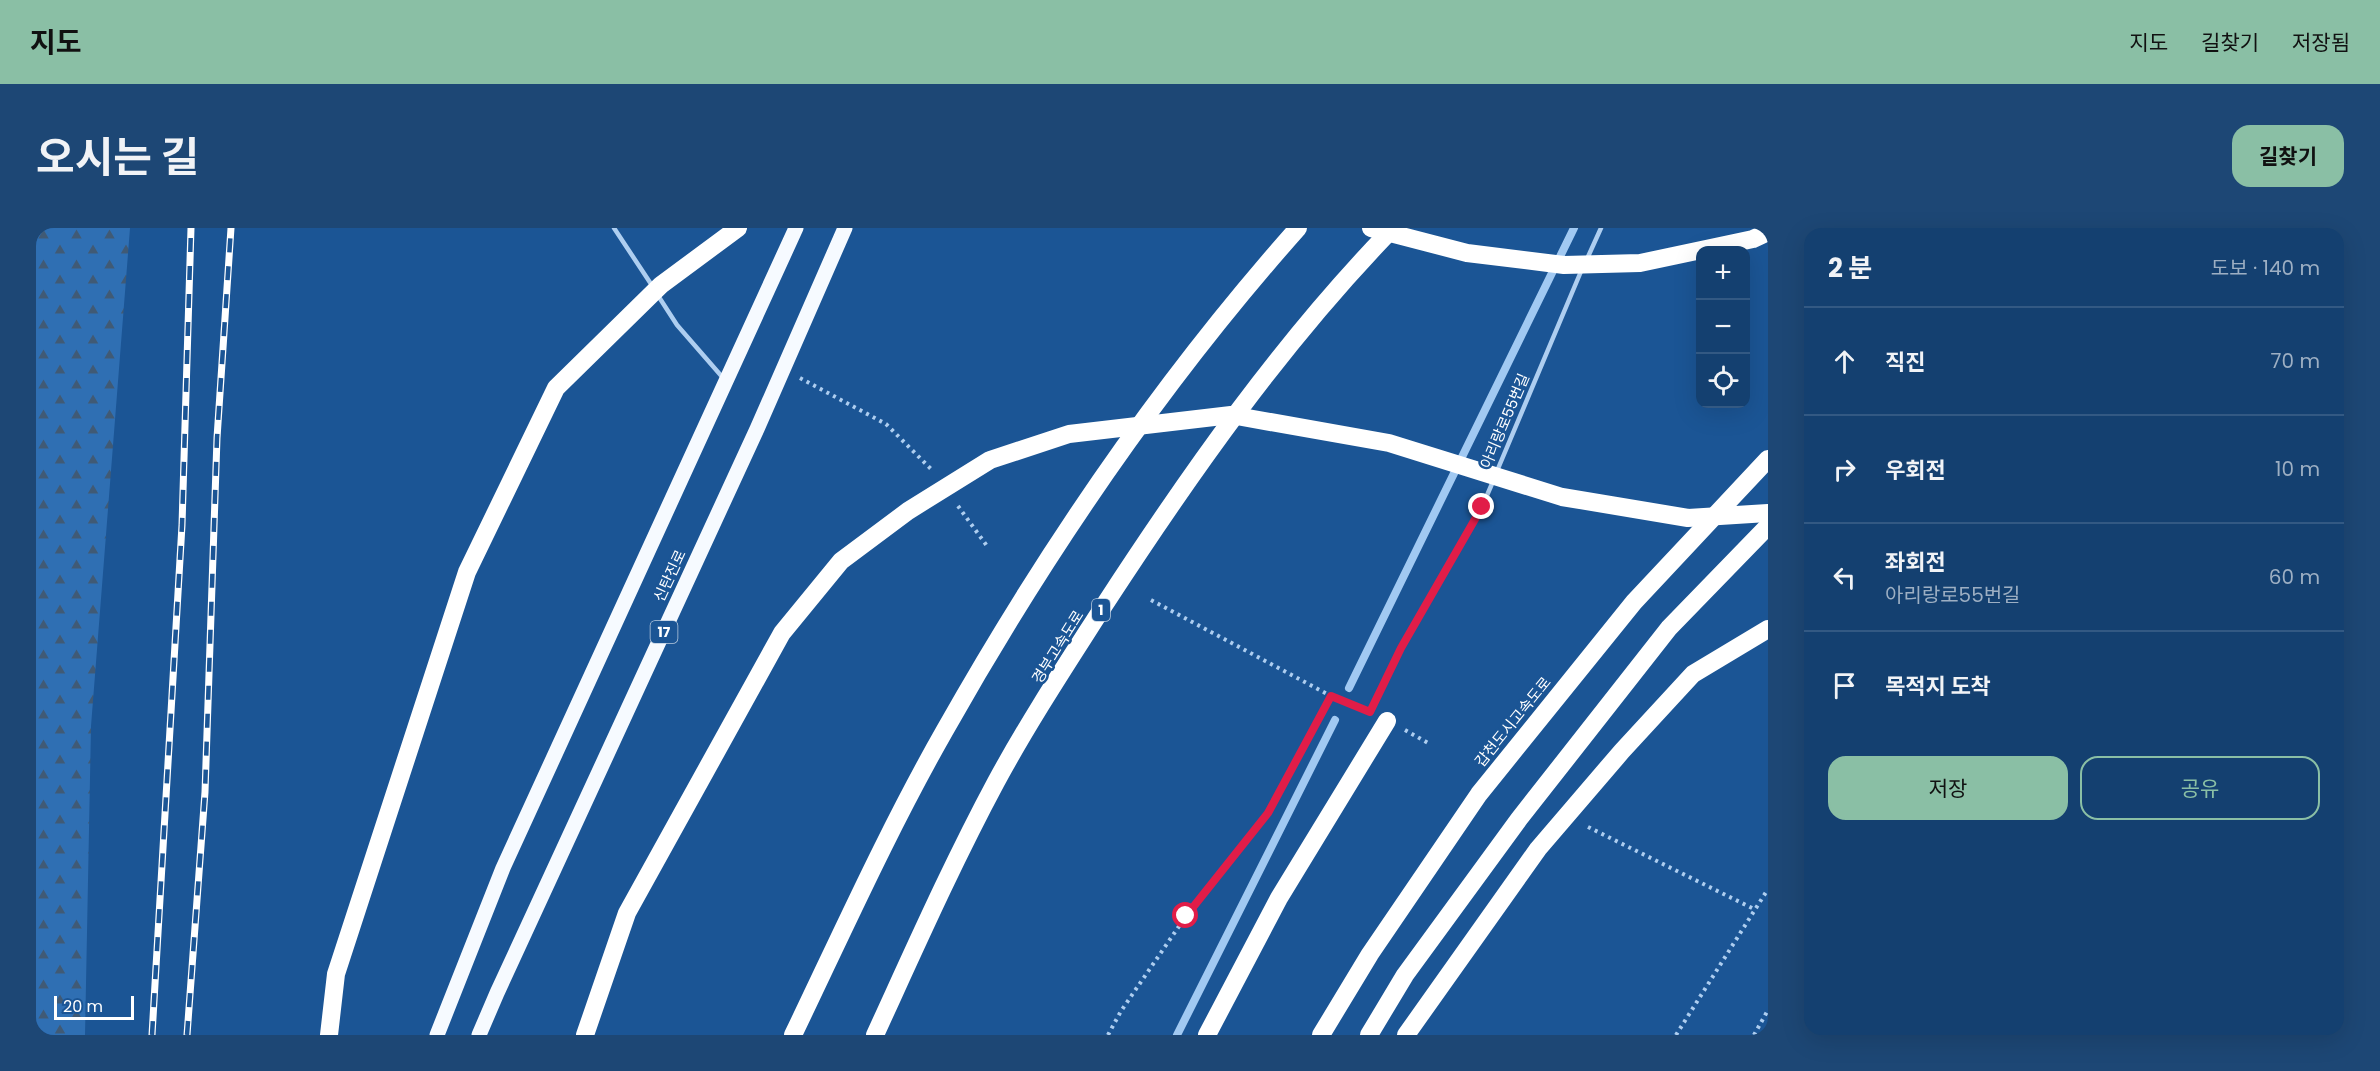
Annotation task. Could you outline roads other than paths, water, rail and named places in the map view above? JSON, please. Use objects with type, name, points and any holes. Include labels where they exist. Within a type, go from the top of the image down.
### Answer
[{"type":"highway","points":[[329,1035],[336,974],[467,572],[556,388],[660,285],[738,228]]},
{"type":"highway","points":[[793,1035],[871,872],[939,741],[1019,603],[1086,501],[1162,393],[1298,228]]},
{"type":"highway","points":[[1371,228],[1467,253],[1564,265],[1640,263],[1753,238],[1768,232]]},
{"type":"highway","name":"경부고속도로","points":[[875,1035],[996,781],[1162,516],[1261,381],[1358,264],[1393,228]]},
{"type":"highway","points":[[585,1035],[627,913],[782,633],[841,561],[908,511],[990,460],[1069,434],[1231,415],[1389,443],[1562,497],[1688,518],[1768,513]]},
{"type":"highway","name":"갑천도시고속도로","points":[[1321,1035],[1370,954],[1479,794],[1634,602],[1768,459]]},
{"type":"highway","points":[[1369,1035],[1405,975],[1519,819],[1669,628],[1768,526]]},
{"type":"highway","points":[[1406,1035],[1538,849],[1622,751],[1693,674],[1768,629]]},
{"type":"highway","points":[[1207,1035],[1279,897],[1387,721]]},
{"type":"main road","name":"신탄진로","points":[[437,1035],[503,868],[796,228]]},
{"type":"main road","name":"신탄진로","points":[[479,1035],[496,993],[757,429],[844,228]]},
{"type":"lane","points":[[614,228],[677,325],[725,381]]},
{"type":"lane","name":"아리랑로55번길","points":[[1370,712],[1401,648],[1482,507],[1601,228]]},
{"type":"waterway","points":[[1349,688],[1574,228]]},
{"type":"waterway","points":[[1177,1035],[1335,720]]},
{"type":"railway","points":[[152,1035],[182,525],[191,228]]},
{"type":"railway","points":[[187,1035],[205,792],[217,438],[231,228]]}]
